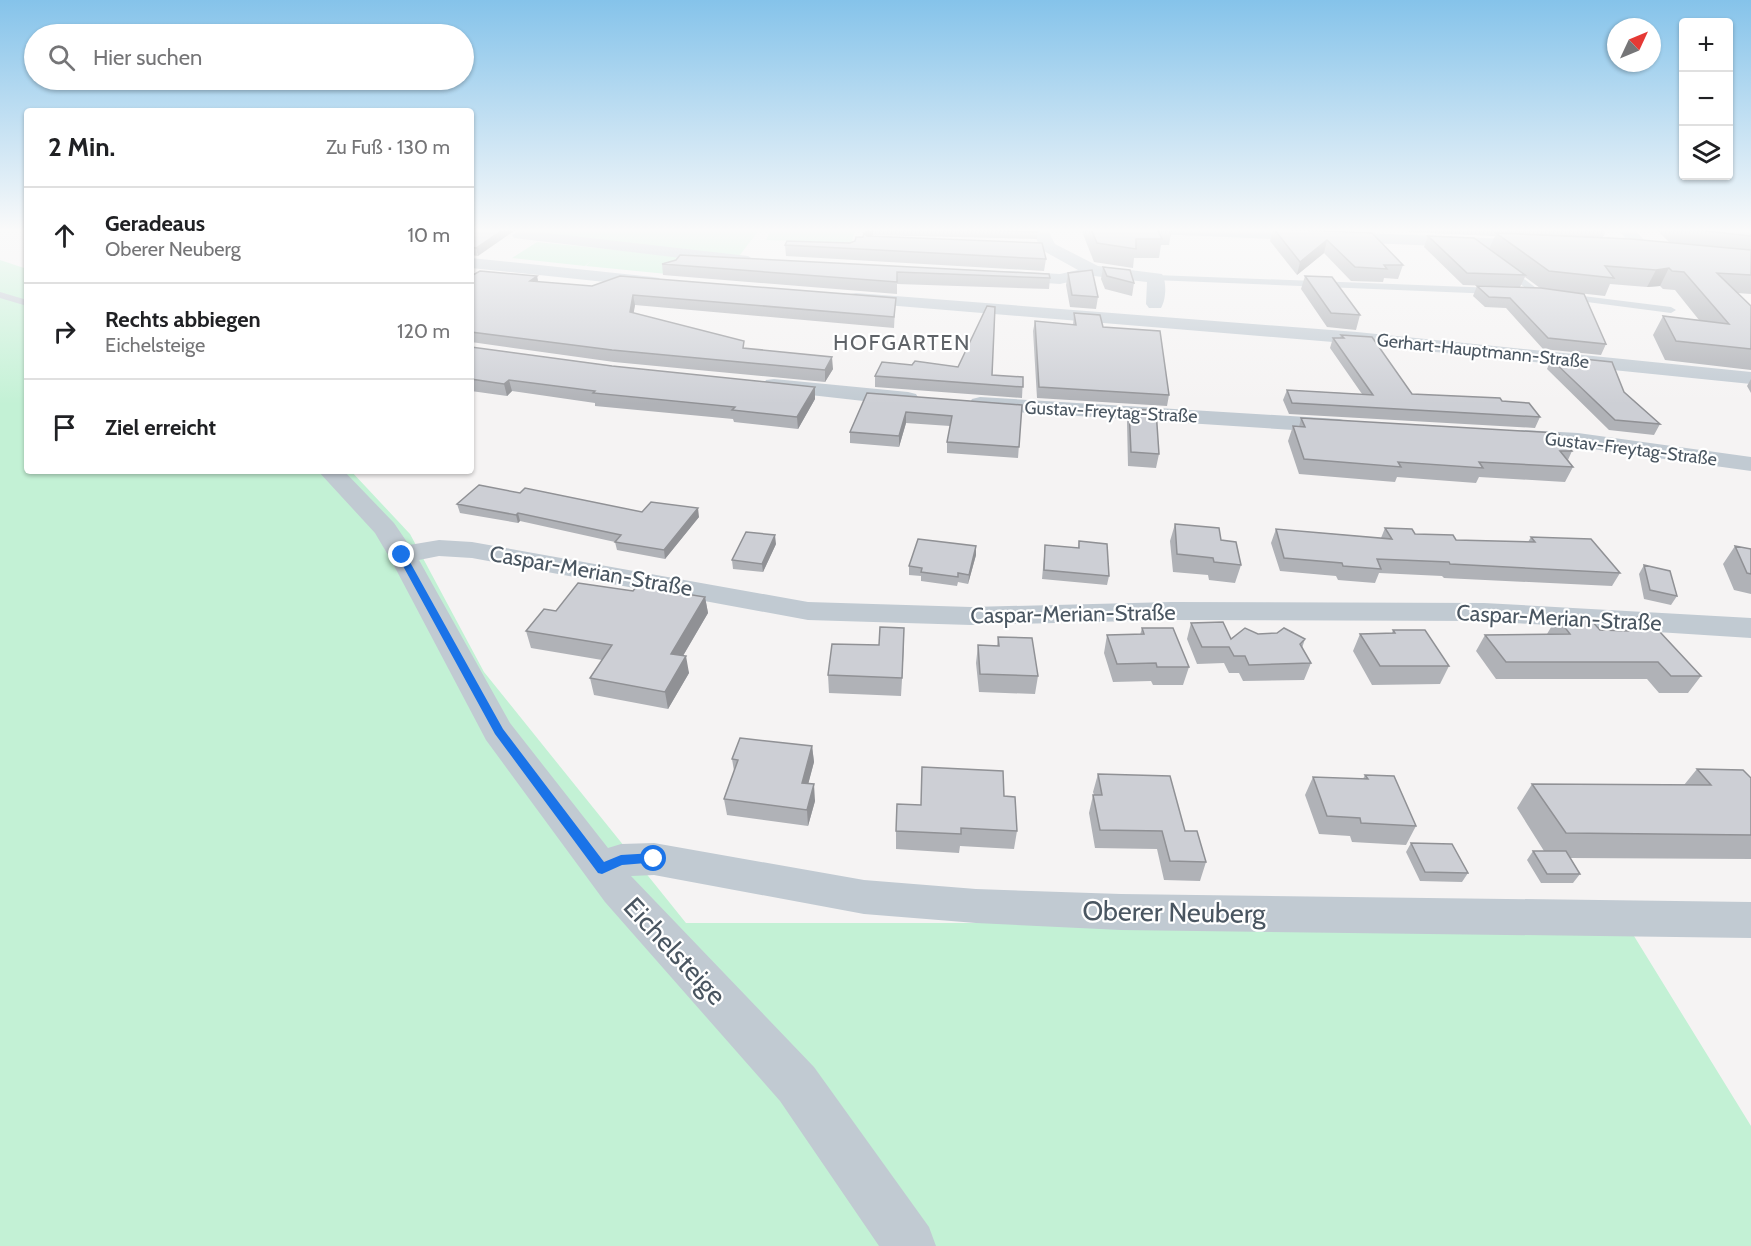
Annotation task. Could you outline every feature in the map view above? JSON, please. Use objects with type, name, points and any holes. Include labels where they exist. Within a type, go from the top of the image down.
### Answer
[{"type":"street","points":[[1155,304],[1156,287]]},
{"type":"street","name":"Gerhart-Hauptmann-Straße","points":[[840,297],[1358,338],[1751,378]]},
{"type":"street","name":"Gerhart-Hauptmann-Straße","points":[[1003,310],[1155,304],[1358,338]]},
{"type":"street","points":[[754,383],[929,401]]},
{"type":"street","name":"Gustav-Freytag-Straße","points":[[964,403],[1366,428]]},
{"type":"street","name":"Gustav-Freytag-Straße","points":[[1496,435],[1578,440],[1751,464]]},
{"type":"street","name":"Eichelsteige","points":[[333,474],[385,529],[402,555],[498,731],[619,890],[797,1084],[910,1246]]},
{"type":"street","name":"Caspar-Merian-Straße","points":[[402,555],[439,548],[472,550],[808,611],[971,616],[1171,611],[1484,612],[1751,628]]},
{"type":"street","name":"Oberer Neuberg","points":[[602,869],[621,860],[654,859],[864,897],[976,906],[1121,912],[1751,920]]},
{"type":"lane","points":[[1399,287],[1501,291]]},
{"type":"lane","points":[[1529,287],[1537,293]]},
{"type":"lane","points":[[1513,292],[1548,294]]},
{"type":"lane","points":[[0,295],[24,302]]},
{"type":"lane","points":[[1559,296],[1671,310]]},
{"type":"green space","points":[[0,287],[24,287],[24,474],[354,474],[410,534],[484,672],[686,923],[1626,923],[1751,1126],[1751,1246],[0,1246]]},
{"type":"building","points":[[474,287],[760,287],[896,298],[894,317],[633,295],[630,312],[744,341],[743,348],[832,357],[825,370],[612,350],[474,332]]},
{"type":"building","points":[[1071,287],[1096,287],[1098,297],[1072,295]]},
{"type":"building","points":[[1313,287],[1339,287],[1360,315],[1331,313]]},
{"type":"building","points":[[1478,287],[1541,288],[1584,294],[1606,344],[1548,338],[1510,298],[1489,297]]},
{"type":"building","points":[[1697,287],[1732,287],[1751,306],[1751,349],[1676,341],[1663,316],[1729,324]]},
{"type":"building","points":[[987,306],[995,307],[992,375],[1023,377],[1023,387],[875,376],[882,362],[912,365],[915,361],[958,367]]},
{"type":"building","points":[[1074,313],[1100,315],[1103,327],[1160,331],[1169,395],[1039,387],[1035,321],[1076,325]]},
{"type":"building","points":[[1341,335],[1372,337],[1412,394],[1500,398],[1502,401],[1529,403],[1540,417],[1292,403],[1287,390],[1373,395],[1333,338],[1344,338]]},
{"type":"building","points":[[474,347],[612,366],[815,387],[797,417],[732,410],[735,407],[593,393],[595,391],[509,380],[504,384],[474,379]]},
{"type":"building","points":[[1564,357],[1612,362],[1624,392],[1660,424],[1615,420],[1551,359],[1567,360]]},
{"type":"building","points":[[867,393],[1022,405],[1019,447],[947,442],[952,416],[906,412],[899,436],[850,432]]},
{"type":"building","points":[[1129,409],[1156,410],[1159,454],[1131,452]]},
{"type":"building","points":[[1301,418],[1558,433],[1572,451],[1560,451],[1573,467],[1479,462],[1483,468],[1398,462],[1401,467],[1304,459],[1293,426],[1305,427]]},
{"type":"building","points":[[479,485],[520,493],[525,488],[642,512],[651,502],[698,508],[664,550],[615,542],[621,535],[518,513],[516,515],[457,504]]},
{"type":"building","points":[[1175,524],[1219,528],[1221,540],[1236,542],[1241,565],[1214,562],[1213,558],[1177,554]]},
{"type":"building","points":[[1385,528],[1412,529],[1415,534],[1453,535],[1456,540],[1535,542],[1531,537],[1591,539],[1620,573],[1377,559],[1381,569],[1343,566],[1342,563],[1284,558],[1276,529],[1392,539]]},
{"type":"building","points":[[746,532],[775,535],[762,564],[732,560]]},
{"type":"building","points":[[918,539],[976,546],[969,575],[958,573],[958,577],[921,572],[922,568],[909,566]]},
{"type":"building","points":[[1079,541],[1107,544],[1109,576],[1044,570],[1045,545],[1079,548]]},
{"type":"building","points":[[1735,546],[1751,549],[1751,574],[1747,573]]},
{"type":"building","points":[[1644,565],[1670,571],[1677,596],[1650,590]]},
{"type":"building","points":[[578,583],[633,591],[637,586],[705,597],[671,654],[686,656],[665,692],[590,678],[612,645],[526,631],[544,609],[556,611]]},
{"type":"building","points":[[1639,616],[1645,616],[1701,676],[1671,676],[1658,662],[1506,662],[1485,635],[1570,634],[1557,617],[1589,618],[1600,630],[1631,631],[1627,626]]},
{"type":"building","points":[[1223,622],[1231,639],[1245,628],[1258,634],[1277,633],[1284,628],[1305,639],[1300,644],[1311,663],[1249,665],[1245,656],[1234,656],[1229,647],[1202,647],[1191,623]]},
{"type":"building","points":[[880,627],[904,628],[902,678],[828,675],[832,644],[879,645]]},
{"type":"building","points":[[1142,628],[1173,628],[1189,667],[1157,667],[1156,663],[1117,664],[1107,635],[1144,634]]},
{"type":"building","points":[[1393,630],[1425,630],[1449,666],[1380,666],[1360,634],[1395,633]]},
{"type":"building","points":[[998,637],[1032,638],[1038,676],[980,674],[978,645],[999,646]]},
{"type":"building","points":[[740,738],[812,746],[802,783],[814,784],[807,810],[724,799],[738,760],[732,759]]},
{"type":"building","points":[[922,767],[1003,771],[1004,796],[1015,797],[1017,831],[961,828],[961,834],[896,831],[897,804],[921,805]]},
{"type":"building","points":[[1697,769],[1743,770],[1751,778],[1751,835],[1566,833],[1532,784],[1711,785]]},
{"type":"building","points":[[1098,774],[1170,776],[1185,831],[1197,831],[1206,862],[1170,861],[1162,831],[1100,830],[1093,795],[1102,795]]},
{"type":"building","points":[[1365,775],[1394,776],[1416,826],[1361,823],[1360,818],[1327,816],[1313,777],[1368,779]]},
{"type":"building","points":[[1411,843],[1452,844],[1468,873],[1425,872]]},
{"type":"building","points":[[1533,851],[1566,851],[1580,874],[1547,874]]},
{"type":"district","name":"HOFGARTEN","points":[[902,342]]},
{"type":"route","points":[[402,555],[498,731],[602,869],[621,860],[654,859]]}]
